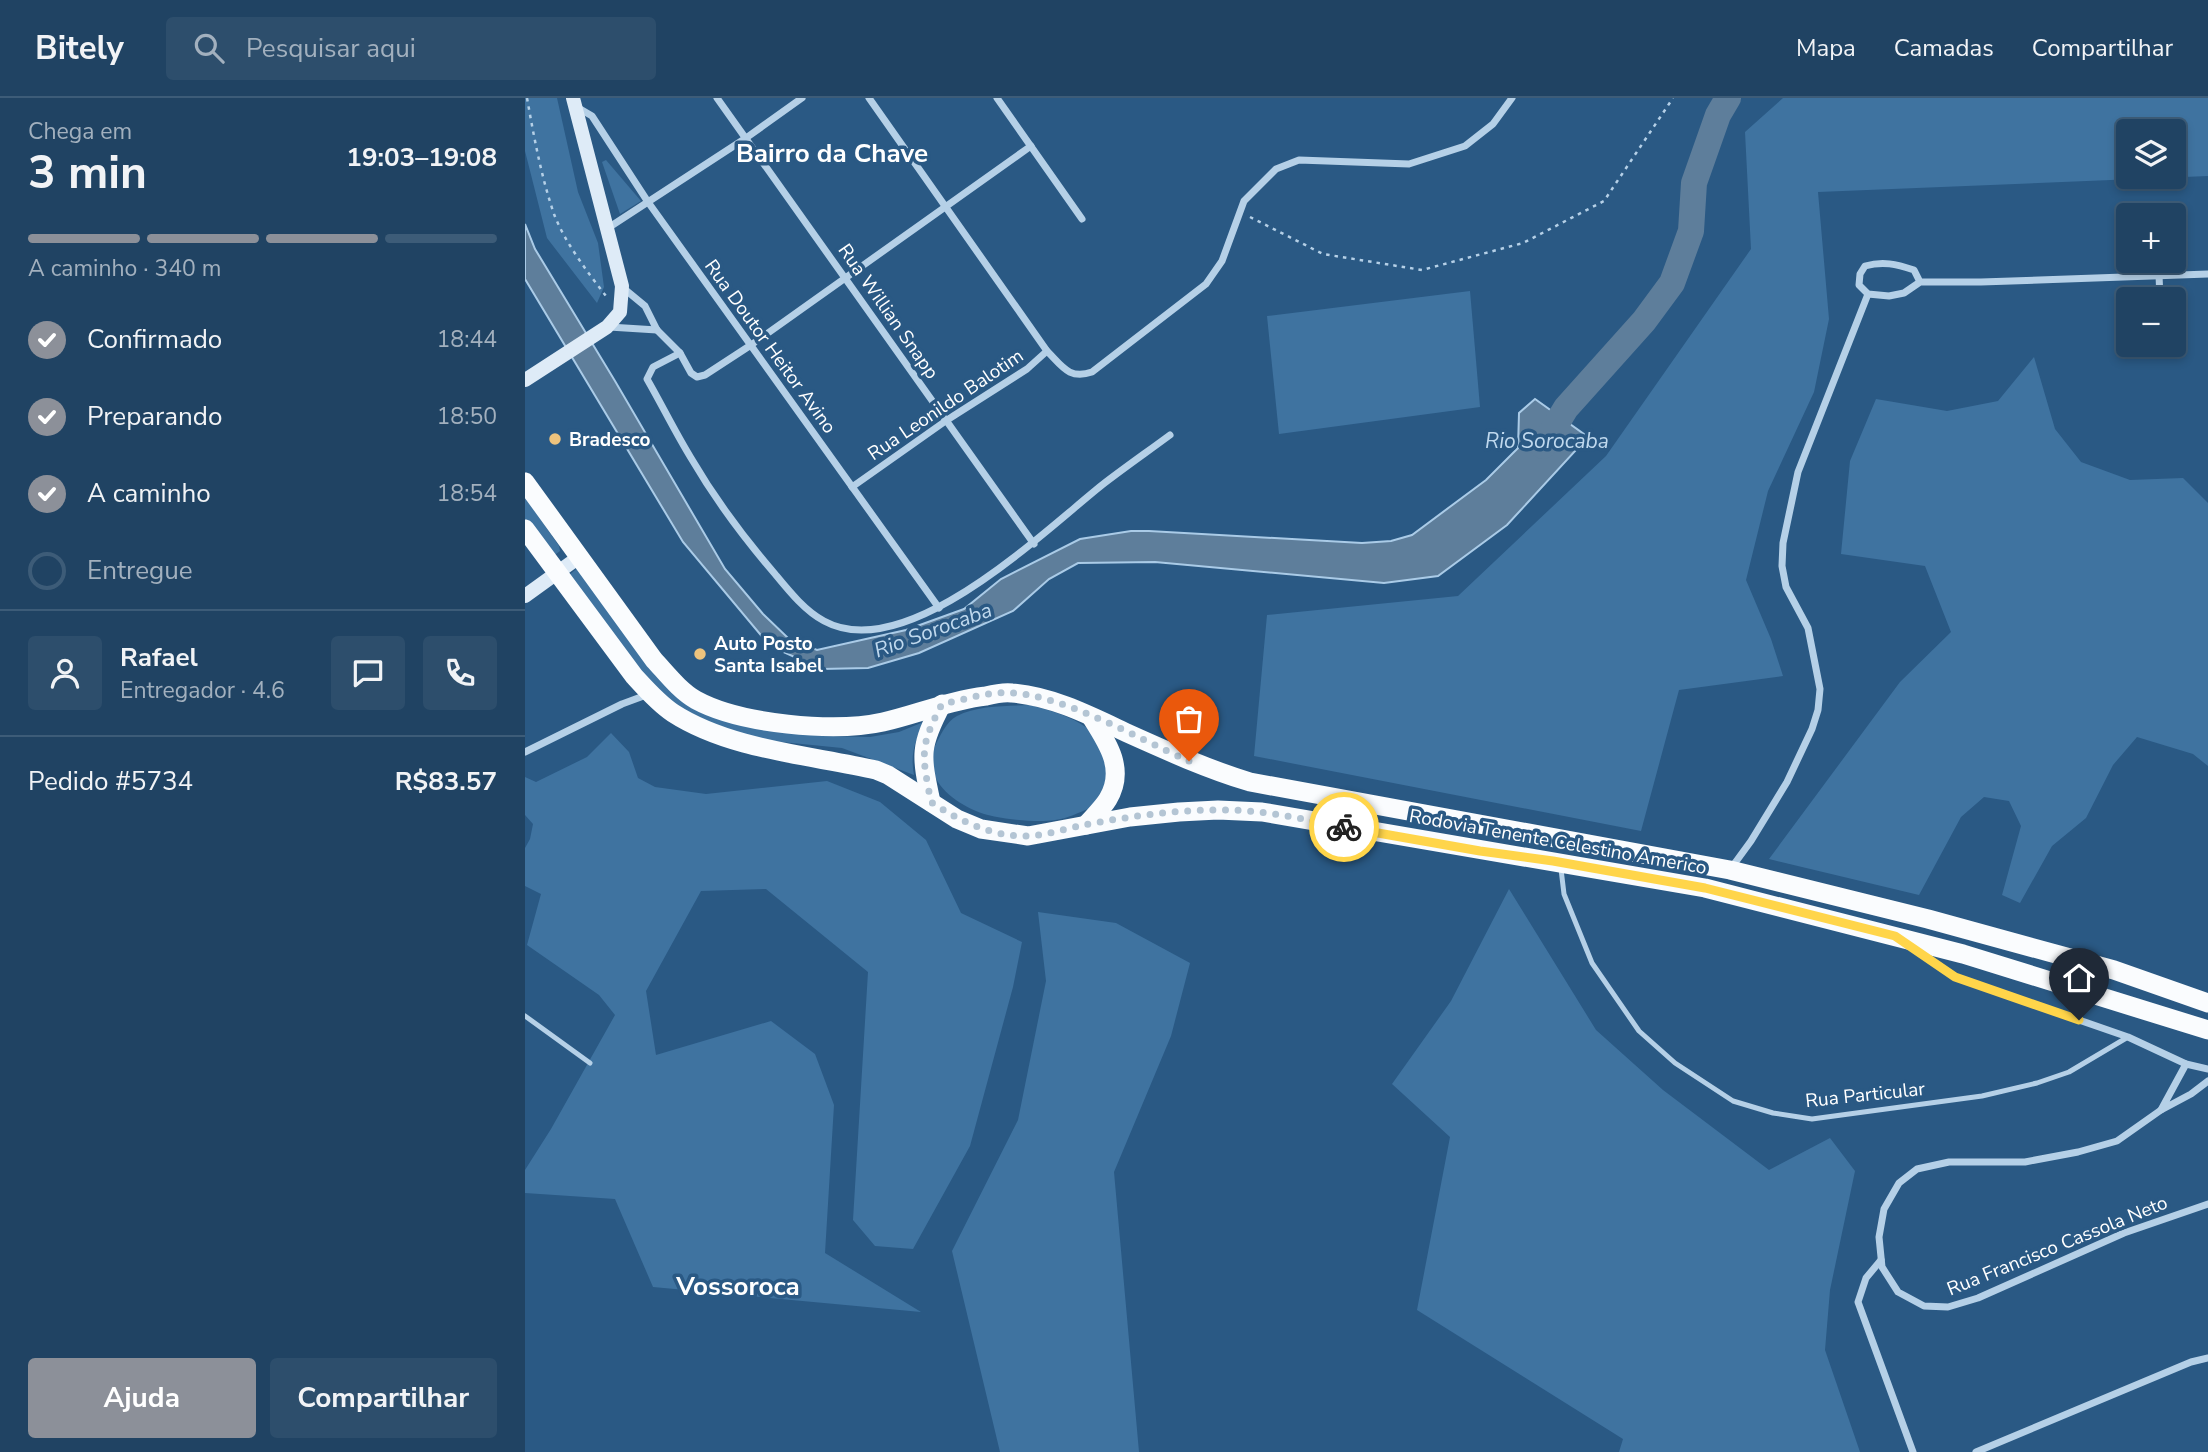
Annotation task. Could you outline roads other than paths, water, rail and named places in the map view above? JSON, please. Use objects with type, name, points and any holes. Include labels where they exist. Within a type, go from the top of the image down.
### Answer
[{"type":"highway","name":"Rodovia Tenente Celestino Americo","points":[[525,482],[654,660],[694,699],[713,708],[751,719],[845,727],[883,722],[942,704],[1010,692],[1041,697],[1207,769],[1249,782],[1730,870],[1955,926],[2113,970],[2208,1003]]},
{"type":"highway","name":"Rodovia Tenente Celestino Americo","points":[[525,529],[634,676],[673,713],[720,736],[876,770],[957,819],[981,829],[1028,836],[1179,812],[1262,812],[1705,888],[1895,936],[2084,990],[2208,1030]]},
{"type":"highway","points":[[931,802],[923,765],[923,749],[942,704]]},
{"type":"highway","points":[[1086,825],[1108,800],[1115,784],[1116,768],[1111,748],[1091,717]]},
{"type":"main road","points":[[525,380],[604,329],[619,312],[622,286],[574,102]]},
{"type":"main road","points":[[525,596],[579,557]]},
{"type":"street","name":"Rua Willian Snapp","points":[[717,98],[1034,544]]},
{"type":"street","points":[[608,228],[747,138],[802,98]]},
{"type":"street","points":[[869,98],[1047,351]]},
{"type":"street","points":[[997,98],[1082,219]]},
{"type":"street","name":"Rua Leonildo Balotim","points":[[852,486],[1027,369],[1047,351],[1072,375],[1081,376],[1091,372],[1206,284],[1222,261],[1244,201],[1276,169],[1299,160],[1409,163],[1465,146],[1493,124],[1512,98]]},
{"type":"street","name":"Rua Doutor Heitor Avino","points":[[574,102],[592,116],[648,202],[939,608]]},
{"type":"street","points":[[622,286],[645,306],[657,330],[680,353],[691,373],[697,377],[705,375],[1031,146]]},
{"type":"street","points":[[1920,282],[1914,270],[1879,262],[1865,266],[1860,274],[1859,285],[1868,294],[1889,296],[1904,293],[1920,282],[2208,274]]},
{"type":"street","points":[[2159,275],[2160,287]]},
{"type":"street","points":[[1730,870],[1787,782],[1818,710],[1820,689],[1808,628],[1786,587],[1782,566],[1783,543],[1798,472],[1868,294]]},
{"type":"street","points":[[604,329],[657,330]]},
{"type":"street","points":[[680,353],[653,368],[647,379],[691,459],[748,542],[794,597],[824,621],[852,631],[889,626],[939,608],[1034,544],[1103,484],[1170,435]]},
{"type":"street","points":[[525,752],[622,704],[650,694]]},
{"type":"street","points":[[1895,936],[1955,977],[2128,1037],[2186,1064],[2208,1069]]},
{"type":"street","name":"Rua Francisco Cassola Neto","points":[[2161,1110],[2186,1064]]},
{"type":"street","name":"Rua Francisco Cassola Neto","points":[[2208,1082],[2117,1141],[2025,1162],[1949,1162],[1917,1169],[1899,1183],[1884,1209],[1879,1237],[1882,1267],[1898,1292],[1924,1306],[1948,1307],[1978,1298],[2124,1233],[2208,1204]]},
{"type":"street","points":[[1881,1260],[1866,1278],[1858,1302],[1913,1452]]},
{"type":"street","points":[[1976,1452],[2191,1362],[2208,1358]]},
{"type":"lane","name":"Rua Particular","points":[[1560,862],[1564,894],[1592,963],[1639,1031],[1675,1063],[1733,1101],[1773,1113],[1812,1119],[1982,1096],[2069,1072],[2128,1037]]},
{"type":"lane","points":[[525,1016],[590,1063]]},
{"type":"water","name":"Rio Sorocaba","points":[[525,224],[535,249],[725,569],[763,614],[789,639],[817,650],[906,630],[964,609],[1001,579],[1080,539],[1149,531],[1362,543],[1391,541],[1412,535],[1486,480],[1518,448],[1519,413],[1535,399],[1588,437],[1507,525],[1438,576],[1384,583],[1155,562],[1078,563],[1049,579],[1013,611],[919,653],[868,668],[821,669],[770,646],[683,542],[525,279]]},
{"type":"waterway","name":"Rio Sorocaba","points":[[1543,446],[1566,408],[1644,321],[1672,283],[1691,231],[1694,183],[1718,115],[1728,98]]},
{"type":"place","name":"Bradesco","points":[[555,439]]},
{"type":"place","name":"Auto Posto Santa Isabel","points":[[700,654]]},
{"type":"district","name":"Bairro da Chave","points":[[832,153]]},
{"type":"district","name":"Vossoroca","points":[[738,1286]]}]
